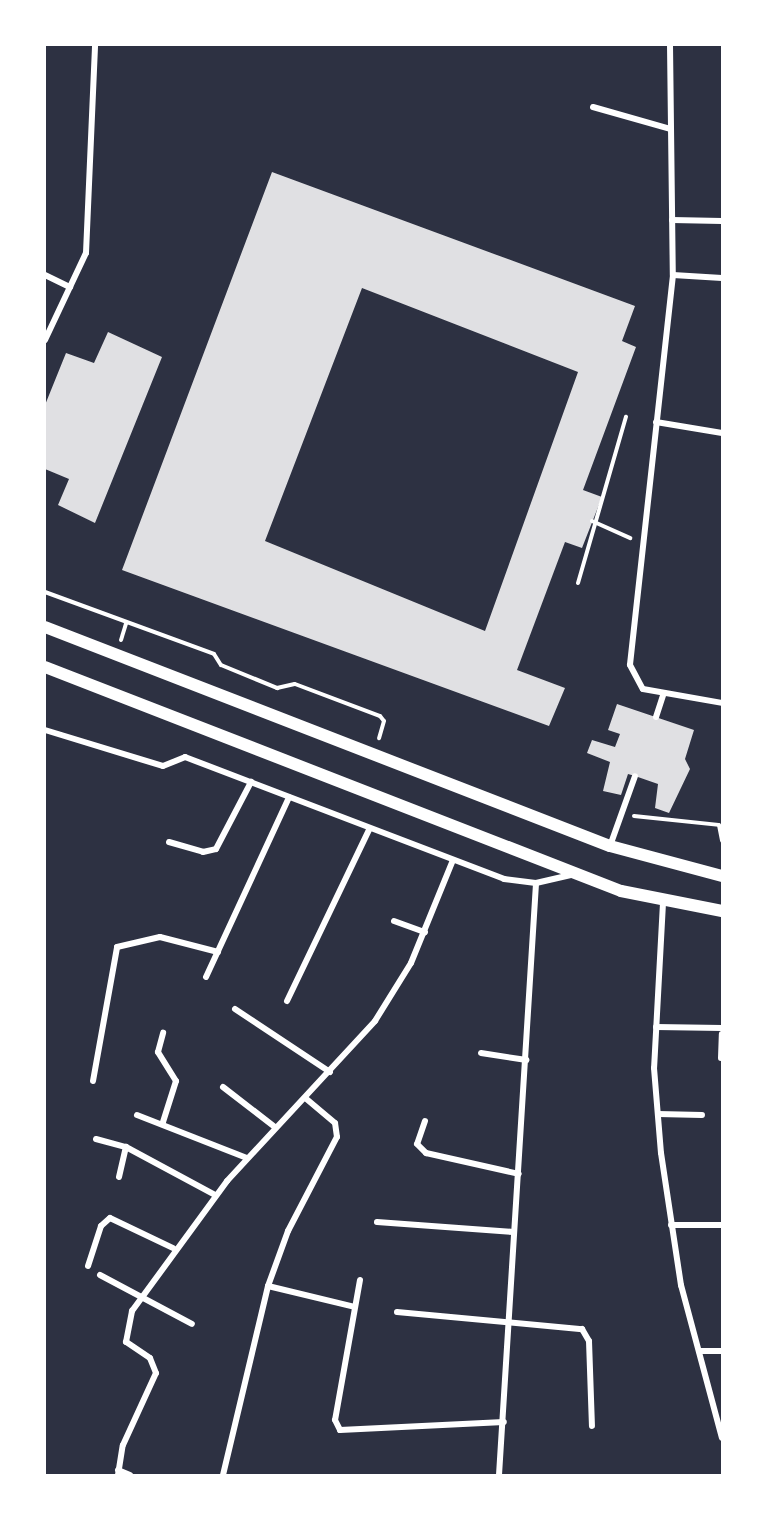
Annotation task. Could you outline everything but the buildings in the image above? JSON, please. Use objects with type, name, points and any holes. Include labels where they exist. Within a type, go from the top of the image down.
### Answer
[{"type":"main road","points":[[45,627],[610,846],[722,876]]},
{"type":"main road","points":[[45,667],[577,873],[663,903],[722,911]]},
{"type":"street","points":[[45,340],[86,253],[91,216],[95,45]]},
{"type":"street","points":[[670,45],[673,275],[631,622],[631,675],[643,689],[722,703]]},
{"type":"street","points":[[593,107],[671,129]]},
{"type":"street","points":[[672,220],[722,221]]},
{"type":"street","points":[[45,275],[70,287]]},
{"type":"street","points":[[673,275],[722,278]]},
{"type":"street","points":[[656,422],[722,433]]},
{"type":"street","points":[[656,717],[664,693]]},
{"type":"street","points":[[45,730],[163,766],[181,756],[369,830],[504,879],[536,884],[577,873]]},
{"type":"street","points":[[610,846],[635,776]]},
{"type":"street","points":[[170,842],[203,852],[216,849],[251,782]]},
{"type":"street","points":[[206,977],[290,797]]},
{"type":"street","points":[[287,1002],[369,830]]},
{"type":"street","points":[[130,1475],[118,1473],[123,1445],[156,1381],[150,1358],[124,1336],[142,1298],[173,1248],[215,1195],[275,1127],[306,1099],[375,1021],[425,932],[453,860]]},
{"type":"street","points":[[499,1475],[511,1322],[514,1232],[536,884]]},
{"type":"street","points":[[663,903],[656,1027],[658,1114],[671,1225],[699,1352],[722,1438]]},
{"type":"street","points":[[394,921],[425,932]]},
{"type":"street","points":[[93,1081],[117,947],[160,937],[218,952]]},
{"type":"street","points":[[235,1009],[330,1072]]},
{"type":"street","points":[[656,1027],[722,1028]]},
{"type":"street","points":[[163,1033],[158,1052],[176,1081],[163,1122]]},
{"type":"street","points":[[721,1058],[722,1034]]},
{"type":"street","points":[[481,1053],[526,1059]]},
{"type":"street","points":[[223,1087],[275,1127]]},
{"type":"street","points":[[223,1475],[268,1286],[288,1231],[337,1137],[335,1123],[306,1099]]},
{"type":"street","points":[[137,1114],[163,1122],[247,1158]]},
{"type":"street","points":[[658,1114],[702,1115]]},
{"type":"street","points":[[425,1121],[417,1143],[426,1153],[519,1174]]},
{"type":"street","points":[[96,1138],[126,1147],[215,1195]]},
{"type":"street","points":[[119,1177],[126,1147]]},
{"type":"street","points":[[88,1266],[101,1226],[110,1218],[173,1248]]},
{"type":"street","points":[[376,1222],[514,1232]]},
{"type":"street","points":[[671,1225],[722,1225]]},
{"type":"street","points":[[100,1275],[192,1324]]},
{"type":"street","points":[[360,1280],[335,1420],[340,1430],[504,1422]]},
{"type":"street","points":[[268,1286],[355,1307]]},
{"type":"street","points":[[397,1312],[511,1322],[586,1332],[592,1426]]},
{"type":"street","points":[[699,1352],[722,1351]]},
{"type":"path","points":[[578,584],[598,524],[626,417]]},
{"type":"path","points":[[592,521],[641,543]]},
{"type":"path","points":[[45,592],[214,654],[220,665],[277,688],[295,684],[380,716],[384,722],[373,756]]},
{"type":"path","points":[[622,814],[719,825],[722,841]]}]
